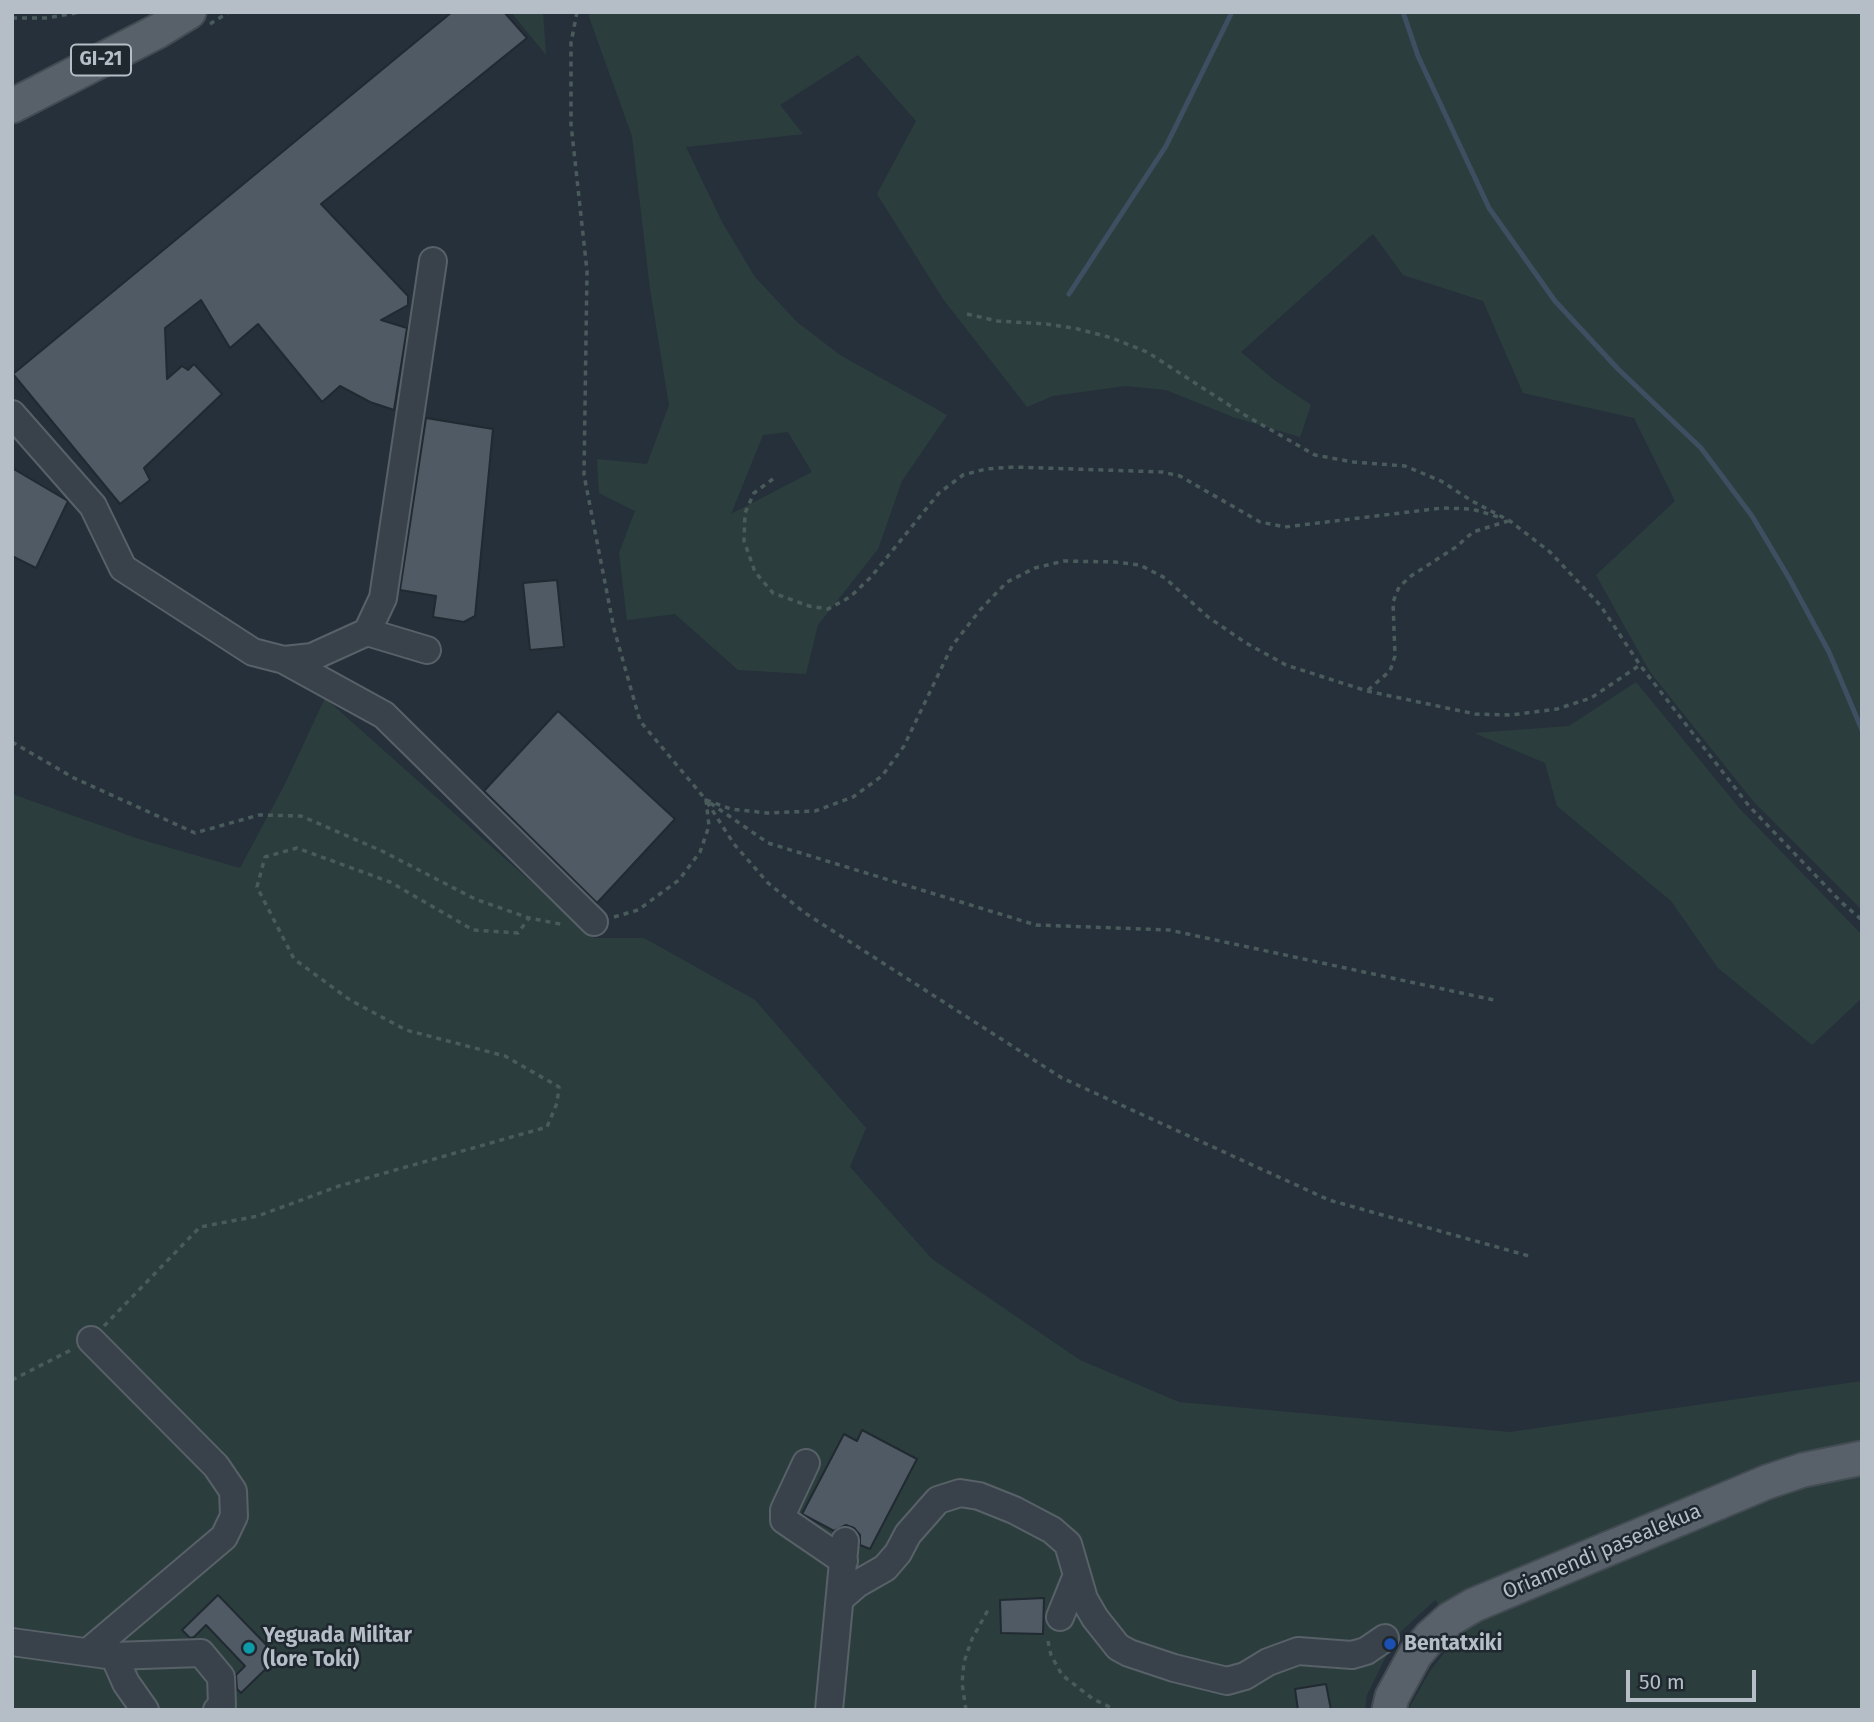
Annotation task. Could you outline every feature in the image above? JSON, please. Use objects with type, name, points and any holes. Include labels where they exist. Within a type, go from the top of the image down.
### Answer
[{"type":"main road","name":"GI-21","points":[[12,106],[158,31],[189,12]]},
{"type":"main road","name":"Oriamendi pasealekua","points":[[1389,1710],[1392,1697],[1415,1654],[1450,1619],[1474,1605],[1767,1482],[1803,1470],[1862,1458]]},
{"type":"lane","points":[[284,660],[312,657],[367,632],[383,598],[433,261]]},
{"type":"lane","points":[[12,414],[93,506],[124,568],[253,652],[284,660],[384,715],[594,922]]},
{"type":"lane","points":[[367,632],[427,650]]},
{"type":"lane","points":[[91,1340],[216,1466],[233,1491],[234,1516],[224,1537],[101,1654]]},
{"type":"lane","points":[[806,1463],[784,1510],[784,1520],[845,1551],[829,1710]]},
{"type":"lane","points":[[841,1598],[857,1584],[885,1568],[898,1553],[908,1534],[938,1500],[960,1493],[979,1496],[1014,1510],[1052,1530],[1068,1544],[1084,1600],[1118,1647],[1129,1653],[1201,1676],[1227,1681],[1245,1676],[1268,1662],[1298,1651],[1352,1656],[1366,1651],[1385,1637]]},
{"type":"lane","points":[[1060,1617],[1077,1575]]},
{"type":"lane","points":[[12,1642],[101,1654],[201,1653],[221,1677],[222,1705],[217,1710]]},
{"type":"lane","points":[[101,1654],[126,1683],[140,1708]]},
{"type":"path","points":[[12,18],[47,18],[81,12]]},
{"type":"path","points":[[577,12],[571,43],[570,124],[587,271],[584,475],[614,629],[640,721],[706,800],[734,844],[768,883],[805,913],[1062,1078],[1329,1200],[1529,1256]]},
{"type":"path","points":[[967,314],[996,321],[1078,329],[1112,338],[1147,352],[1243,414],[1315,454],[1353,462],[1405,466],[1441,481],[1510,521],[1550,552],[1600,605],[1640,665],[1749,806],[1841,902],[1862,920]]},
{"type":"path","points":[[773,479],[754,493],[745,513],[744,541],[755,572],[773,593],[809,606],[828,609],[850,597],[871,577],[939,493],[963,475],[986,469],[1014,467],[1162,472],[1180,476],[1260,522],[1285,527],[1441,508],[1472,509],[1510,521]]},
{"type":"path","points":[[1367,691],[1390,671],[1395,656],[1392,602],[1399,587],[1473,532],[1510,521]]},
{"type":"path","points":[[706,800],[731,808],[767,813],[815,811],[853,797],[882,776],[904,746],[952,646],[980,610],[1007,582],[1035,568],[1064,561],[1140,565],[1165,578],[1208,617],[1245,643],[1286,665],[1367,691],[1475,714],[1511,715],[1557,709],[1591,698],[1640,665]]},
{"type":"path","points":[[12,742],[74,778],[195,832],[258,815],[302,816],[382,851],[475,899],[529,918],[562,925],[594,922],[638,910],[679,880],[700,852],[709,826],[706,800]]},
{"type":"path","points":[[706,800],[768,844],[1036,926],[1169,930],[1494,1000]]},
{"type":"path","points":[[12,1380],[91,1340],[200,1227],[258,1216],[340,1186],[547,1127],[559,1087],[505,1056],[406,1030],[350,1000],[294,959],[257,887],[265,857],[297,848],[390,882],[473,930],[519,933],[529,918]]},
{"type":"path","points":[[966,1710],[962,1683],[964,1662],[972,1639],[988,1610]]},
{"type":"path","points":[[1048,1641],[1051,1655],[1062,1675],[1093,1699],[1116,1710]]},
{"type":"green space","points":[[511,12],[543,12],[546,55]]},
{"type":"green space","points":[[590,12],[1862,12],[1862,910],[1753,801],[1650,672],[1596,575],[1675,501],[1634,418],[1523,393],[1483,301],[1403,275],[1373,234],[1241,352],[1273,379],[1311,405],[1300,437],[1233,417],[1166,390],[1125,386],[1053,396],[1027,407],[943,299],[877,194],[916,121],[858,55],[780,105],[803,134],[686,147],[722,222],[755,277],[797,322],[840,355],[947,415],[902,481],[878,549],[818,625],[806,674],[738,670],[675,614],[627,620],[619,553],[635,511],[599,493],[597,459],[647,464],[669,405],[650,289],[632,136],[589,17]],"holes":[[[788,432],[812,472],[731,514],[763,435]]]},
{"type":"green space","points":[[1636,682],[1740,809],[1862,935],[1862,998],[1812,1045],[1718,968],[1671,901],[1557,806],[1545,763],[1474,733],[1569,726]]},
{"type":"green space","points":[[325,698],[594,938],[644,938],[755,1000],[866,1128],[850,1167],[932,1259],[1080,1360],[1179,1402],[1510,1432],[1862,1381],[1862,1710],[1408,1710],[1430,1671],[1460,1633],[1435,1600],[1396,1636],[1367,1695],[1365,1710],[12,1710],[12,794],[139,839],[240,868],[285,784]]},
{"type":"building","points":[[452,12],[504,12],[527,38],[321,204],[408,296],[408,305],[381,320],[407,328],[394,410],[370,402],[340,386],[322,402],[258,324],[230,348],[201,300],[165,328],[167,379],[182,366],[188,370],[194,364],[222,394],[144,468],[150,480],[120,504],[13,374]]},
{"type":"building","points":[[426,418],[493,429],[475,616],[464,622],[433,617],[436,596],[400,590]]},
{"type":"building","points":[[12,468],[68,501],[36,568],[12,556]]},
{"type":"building","points":[[557,580],[564,647],[530,650],[523,583]]},
{"type":"building","points":[[558,711],[675,819],[597,903],[484,791]]},
{"type":"building","points":[[862,1430],[917,1459],[870,1549],[860,1545],[860,1535],[854,1528],[846,1525],[834,1531],[802,1514],[844,1434],[857,1441]]},
{"type":"building","name":"Yeguada Militar (lore Toki)","points":[[218,1595],[278,1657],[241,1693],[237,1689],[236,1675],[245,1666],[206,1625],[190,1638],[182,1630]]},
{"type":"building","points":[[1044,1598],[1043,1634],[1001,1633],[1000,1600]]},
{"type":"building","points":[[1326,1684],[1331,1710],[1298,1710],[1295,1689]]},
{"type":"waterway","points":[[1069,294],[1166,146],[1232,12]]},
{"type":"waterway","points":[[1403,12],[1418,56],[1489,208],[1555,301],[1618,369],[1701,448],[1752,516],[1829,652],[1862,730]]},
{"type":"place","name":"Bentatxiki","points":[[1390,1644]]},
{"type":"place","name":"Yeguada Militar (lore Toki)","points":[[249,1648]]}]
